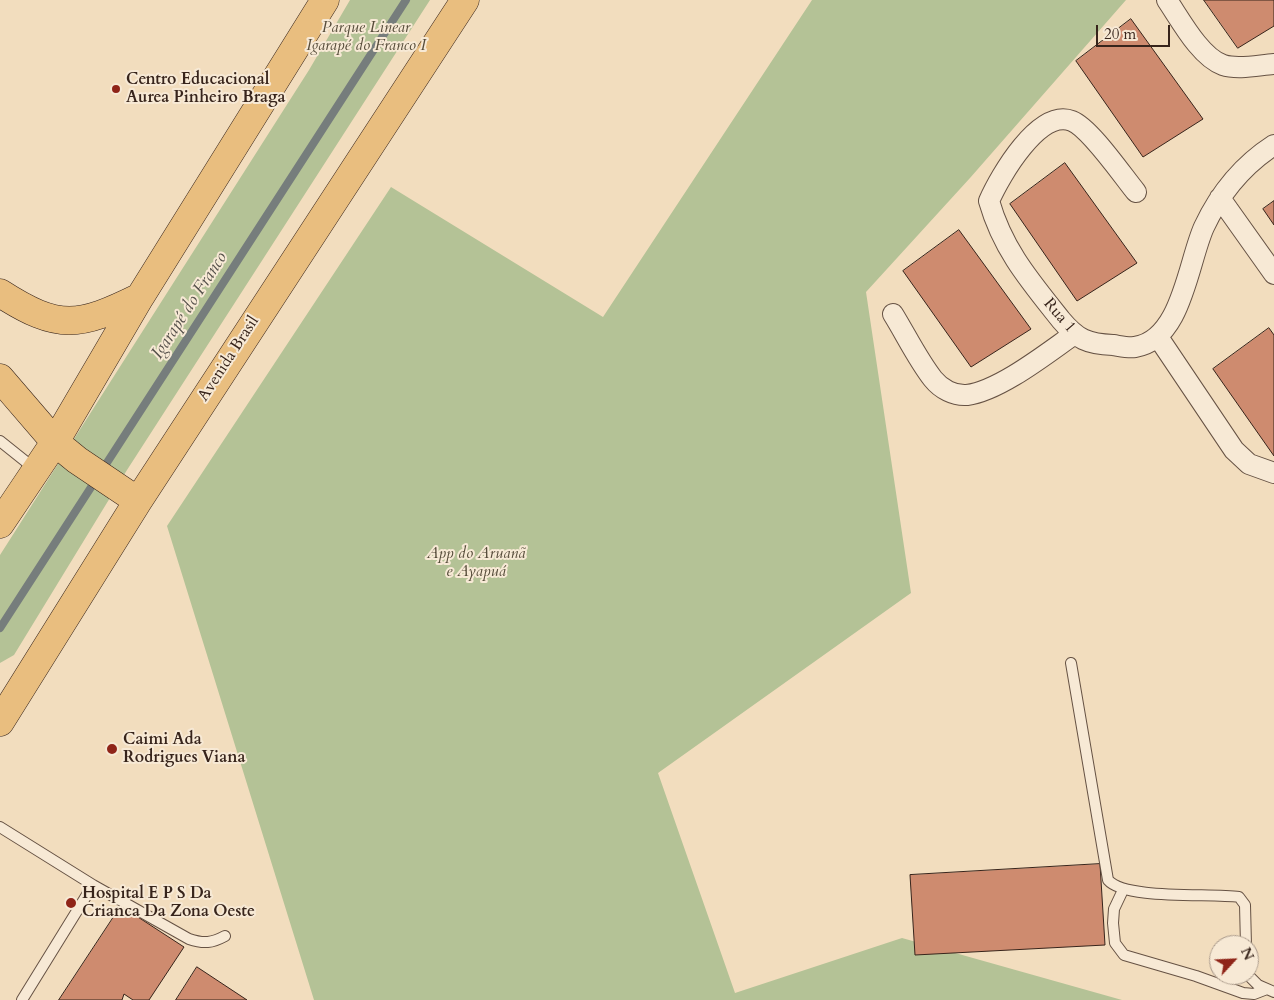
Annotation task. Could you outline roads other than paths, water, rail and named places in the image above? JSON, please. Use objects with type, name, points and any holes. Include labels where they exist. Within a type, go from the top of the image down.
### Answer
[{"type":"highway","points":[[0,524],[36,469],[64,450],[140,296],[325,0]]},
{"type":"highway","name":"Avenida Brasil","points":[[1,716],[138,501],[465,0]]},
{"type":"highway","points":[[0,293],[29,311],[53,320],[79,321],[103,315],[140,296]]},
{"type":"highway","points":[[0,378],[64,450],[138,501]]},
{"type":"street","points":[[1167,0],[1203,51],[1212,59],[1224,65],[1274,64]]},
{"type":"street","name":"Rua 1","points":[[1136,192],[1089,134],[1073,121],[1060,118],[1046,124],[1024,144],[995,188],[989,201],[996,228],[1014,261],[1073,335],[1096,344],[1136,347],[1158,337]]},
{"type":"street","points":[[1274,145],[1250,160],[1220,198],[1203,228],[1173,316],[1158,337],[1234,450],[1249,464],[1274,472]]},
{"type":"street","points":[[1220,198],[1274,274]]},
{"type":"street","points":[[894,314],[934,380],[949,393],[966,395],[987,389],[1032,363],[1073,335]]},
{"type":"lane","points":[[0,441],[36,469]]},
{"type":"lane","points":[[1072,663],[1107,874],[1112,884],[1124,890],[1239,897],[1245,905],[1246,935]]},
{"type":"lane","points":[[0,827],[93,885],[189,939],[202,943],[215,942],[225,936]]},
{"type":"lane","points":[[22,1000],[93,885]]},
{"type":"lane","points":[[1124,890],[1114,909],[1113,923],[1115,943],[1124,955],[1196,976],[1243,993],[1254,994],[1270,991]]},
{"type":"lane","points":[[1258,985],[1270,991]]},
{"type":"waterway","name":"Igarapé do Franco","points":[[0,628],[406,0]]},
{"type":"place","name":"Centro Educacional Aurea Pinheiro Braga","points":[[116,89]]},
{"type":"place","name":"Caimi Ada Rodrigues Viana","points":[[112,749]]},
{"type":"place","name":"Hospital E P S Da Crianca Da Zona Oeste","points":[[71,903]]},
{"type":"park label","name":"Parque Linear Igarapé do Franco I","points":[[366,37]]},
{"type":"park label","name":"App do Aruanã e Ayapuá","points":[[476,563]]}]
